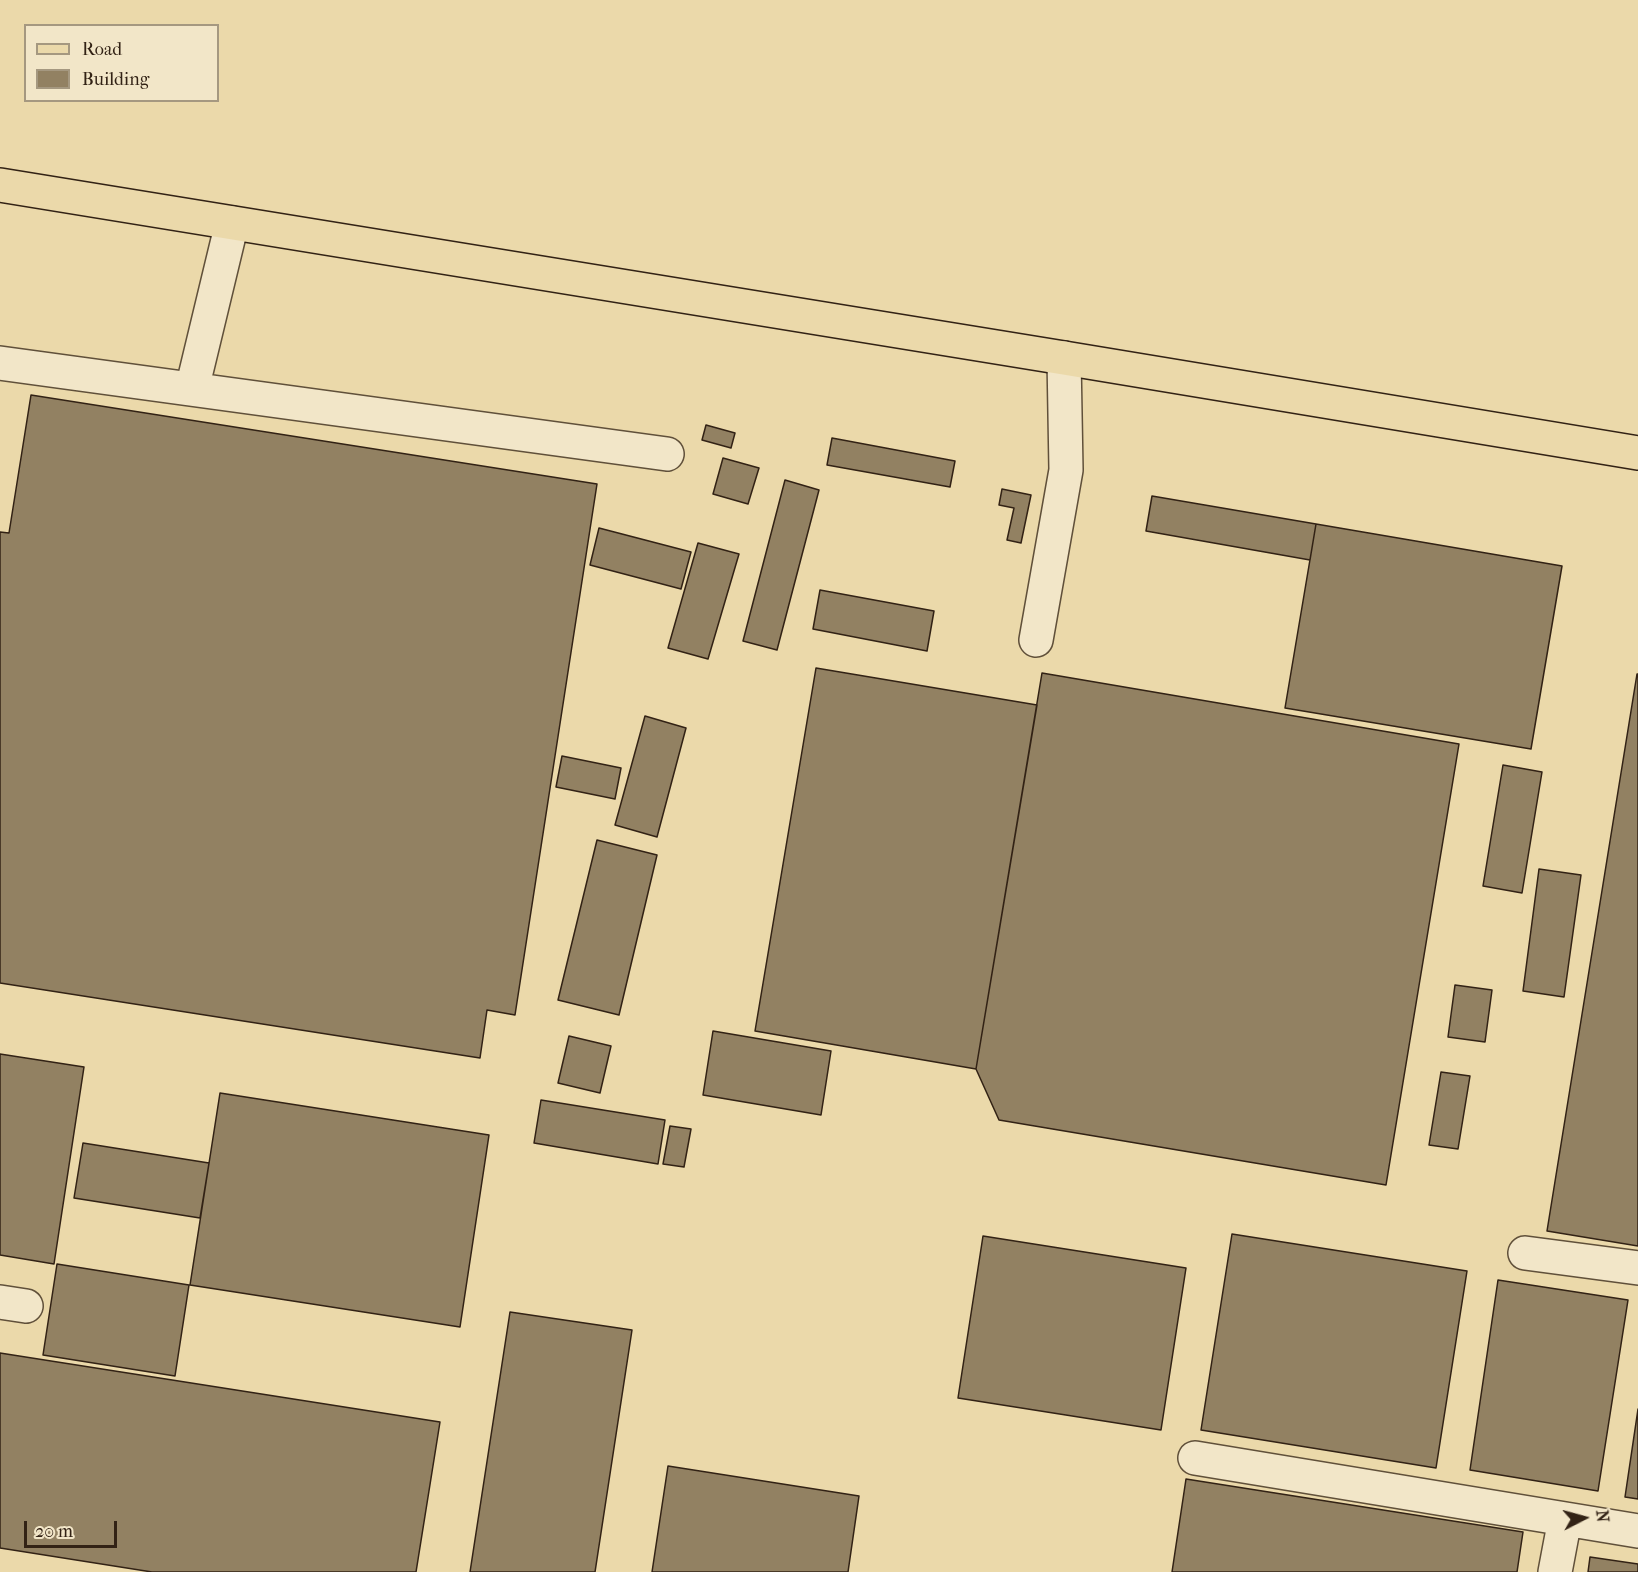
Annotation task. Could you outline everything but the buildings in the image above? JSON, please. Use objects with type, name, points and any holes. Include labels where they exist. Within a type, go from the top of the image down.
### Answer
[{"type":"main road","points":[[0,185],[1064,357],[1638,453]]},
{"type":"lane","points":[[192,389],[232,223]]},
{"type":"lane","points":[[1036,640],[1066,470],[1064,357]]},
{"type":"lane","points":[[0,363],[667,454]]},
{"type":"lane","points":[[1525,1253],[1638,1268]]},
{"type":"lane","points":[[1195,1458],[1638,1531]]},
{"type":"lane","points":[[1555,1572],[1564,1519]]}]
